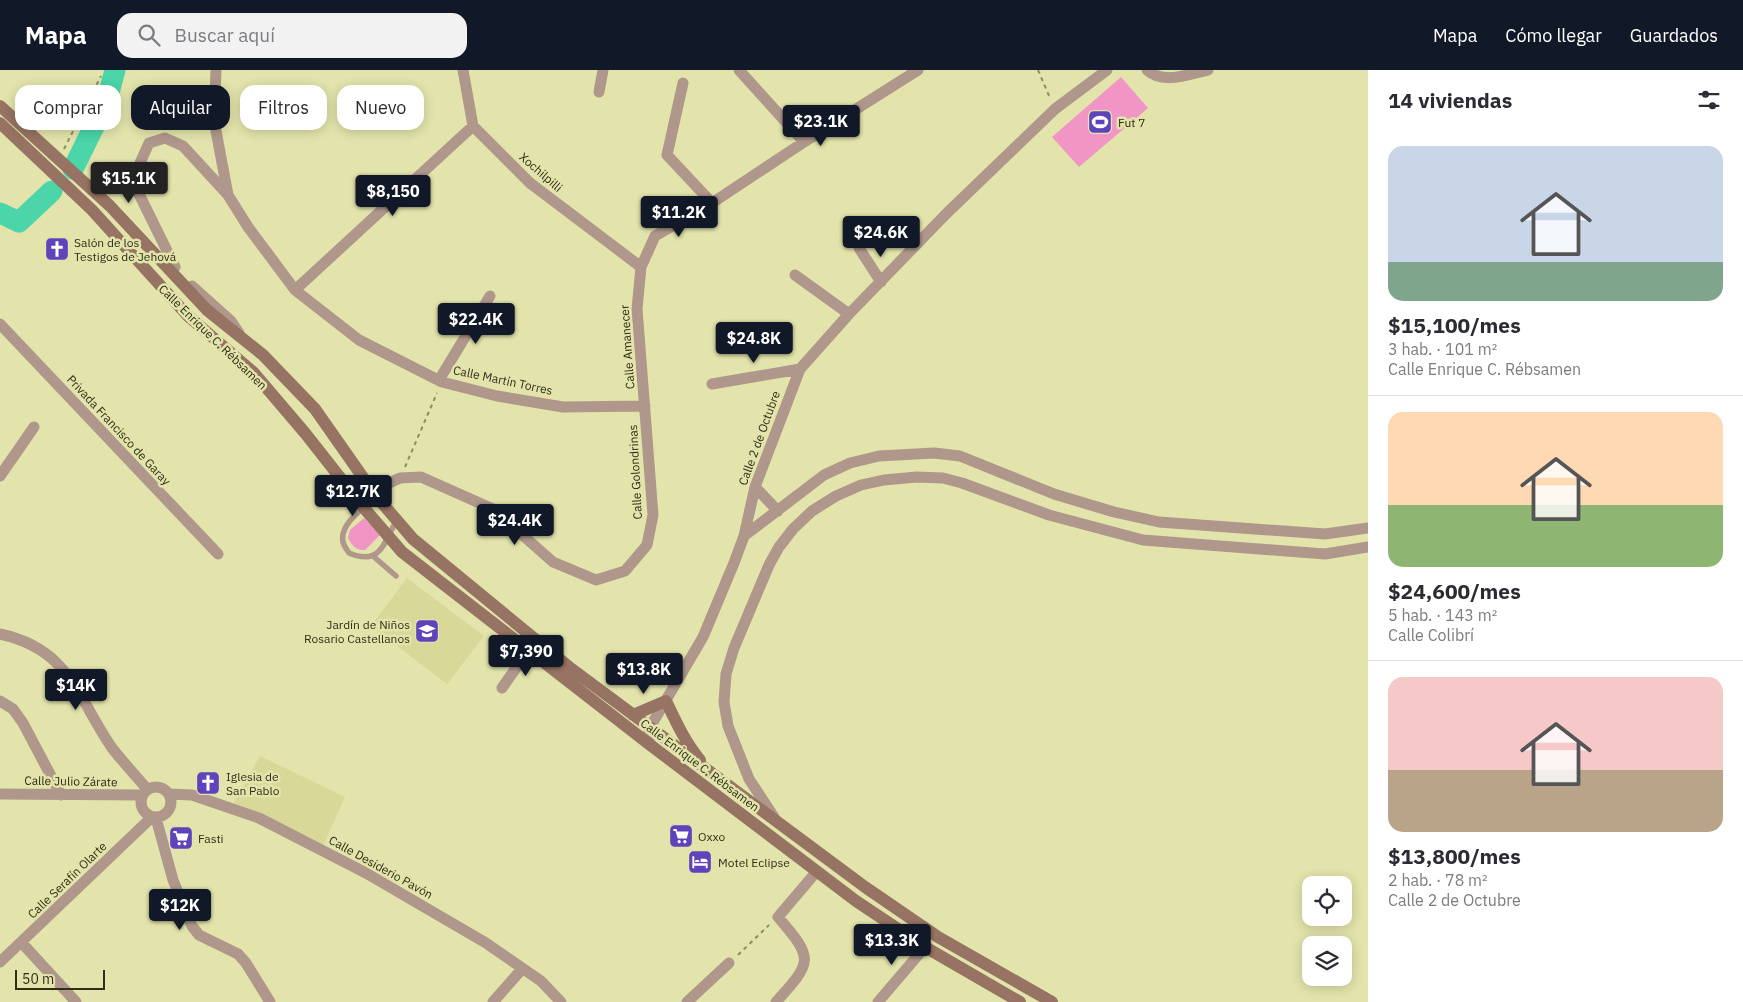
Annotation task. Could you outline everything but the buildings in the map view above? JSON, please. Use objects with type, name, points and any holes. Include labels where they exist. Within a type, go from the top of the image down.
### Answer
[{"type":"main road","name":"Calle Enrique C. Rébsamen","points":[[0,106],[110,206],[173,269],[207,310],[263,355],[315,409],[376,496],[413,539],[537,642],[779,825],[938,937],[1052,1002]]},
{"type":"main road","name":"Calle Enrique C. Rébsamen","points":[[0,123],[92,210],[188,316],[253,372],[402,552],[528,651],[856,901],[925,947],[1020,1002]]},
{"type":"main road","points":[[633,715],[666,701],[677,726],[692,750],[710,772]]},
{"type":"street","name":"Calle Martín Torres","points":[[216,70],[214,120],[228,195],[248,228],[295,290],[359,340],[441,381],[497,396],[564,407],[645,406]]},
{"type":"street","points":[[295,290],[473,126],[463,70]]},
{"type":"street","points":[[599,92],[603,70]]},
{"type":"street","points":[[739,70],[804,142]]},
{"type":"street","name":"Calle Amanecer","points":[[645,406],[637,309],[640,267],[655,236],[712,203],[918,70]]},
{"type":"street","name":"Calle 2 de Octubre","points":[[649,728],[703,637],[744,536],[755,488],[800,369],[849,314],[946,214],[1055,110],[1107,70]]},
{"type":"street","points":[[1147,70],[1153,76],[1208,70]]},
{"type":"street","points":[[683,83],[667,155],[712,203]]},
{"type":"street","name":"Xochilpilli","points":[[473,126],[530,183],[640,267]]},
{"type":"street","points":[[173,269],[139,194],[140,163],[149,142],[165,138],[183,146],[228,195]]},
{"type":"street","points":[[859,248],[880,282]]},
{"type":"street","points":[[795,275],[849,314]]},
{"type":"street","points":[[441,381],[490,296]]},
{"type":"street","name":"Privada Francisco de Garay","points":[[0,324],[218,554]]},
{"type":"street","points":[[712,384],[800,369]]},
{"type":"street","name":"Calle Golondrinas","points":[[400,478],[421,477],[493,510],[553,562],[596,580],[625,571],[647,546],[653,515],[645,406]]},
{"type":"street","points":[[0,476],[34,427]]},
{"type":"street","points":[[744,536],[824,475],[850,463],[879,456],[934,453],[960,456],[1054,494],[1126,515],[1159,522],[1325,534],[1368,528]]},
{"type":"street","points":[[779,825],[749,779],[728,726],[724,702],[726,674],[734,648],[779,547],[793,529],[812,511],[836,496],[861,485],[884,480],[917,477],[943,478],[962,482],[1049,515],[1143,540],[1325,554],[1368,547]]},
{"type":"street","points":[[376,496],[387,484],[400,478]]},
{"type":"street","points":[[755,488],[778,511]]},
{"type":"street","points":[[1121,534],[1126,515]]},
{"type":"street","points":[[0,634],[34,645],[51,657],[67,673],[112,748],[144,792]]},
{"type":"street","points":[[502,688],[528,651]]},
{"type":"street","points":[[0,701],[13,709],[23,723],[60,795]]},
{"type":"street","points":[[649,728],[649,744]]},
{"type":"street","points":[[154,818],[164,816],[170,810],[172,802],[169,794],[163,788],[155,787],[144,792],[140,803],[142,810],[154,818],[173,880],[192,926],[199,935],[238,954],[246,963],[270,1002]]},
{"type":"street","name":"Calle Julio Zárate","points":[[0,794],[60,795],[144,792]]},
{"type":"street","name":"Calle Desiderio Pavón","points":[[169,794],[192,795],[259,818],[366,873],[486,943],[541,981],[561,1002]]},
{"type":"street","name":"Calle Serafín Olarte","points":[[0,962],[154,818]]},
{"type":"street","points":[[776,1002],[797,979],[806,956],[800,943],[778,917],[817,871]]},
{"type":"street","points":[[21,942],[76,1002]]},
{"type":"street","points":[[878,1002],[925,947]]},
{"type":"street","points":[[687,1002],[729,963]]},
{"type":"street","points":[[494,1002],[522,969]]},
{"type":"lane","points":[[376,496],[351,518],[344,530],[343,542],[349,553],[362,558],[373,556],[381,550],[396,521]]},
{"type":"lane","points":[[373,556],[396,576]]},
{"type":"path","points":[[1038,70],[1055,110]]},
{"type":"path","points":[[59,160],[101,76]]},
{"type":"path","points":[[400,478],[441,381]]},
{"type":"path","points":[[729,963],[778,917]]},
{"type":"shaded area","name":"Fut 7","points":[[1121,77],[1148,108],[1079,167],[1052,137]]},
{"type":"shaded area","points":[[364,518],[380,535],[365,550],[359,550],[348,538],[350,530]]},
{"type":"shaded area","name":"Jardín de Niños Rosario Castellanos","points":[[407,578],[484,636],[447,684],[371,626]]},
{"type":"shaded area","points":[[260,756],[345,797],[323,846],[233,803]]},
{"type":"waterway","points":[[73,169],[107,100],[115,70]]},
{"type":"waterway","points":[[0,213],[19,222],[52,191]]},
{"type":"place","name":"Fut 7","points":[[1100,122]]},
{"type":"place","name":"Salón de los Testigos de Jehová","points":[[57,249]]},
{"type":"place","name":"Jardín de Niños Rosario Castellanos","points":[[427,631]]},
{"type":"place","name":"Iglesia de San Pablo","points":[[208,783]]},
{"type":"place","name":"Oxxo","points":[[681,836]]},
{"type":"place","name":"Fasti","points":[[181,838]]},
{"type":"place","name":"Motel Eclipse","points":[[700,862]]}]
